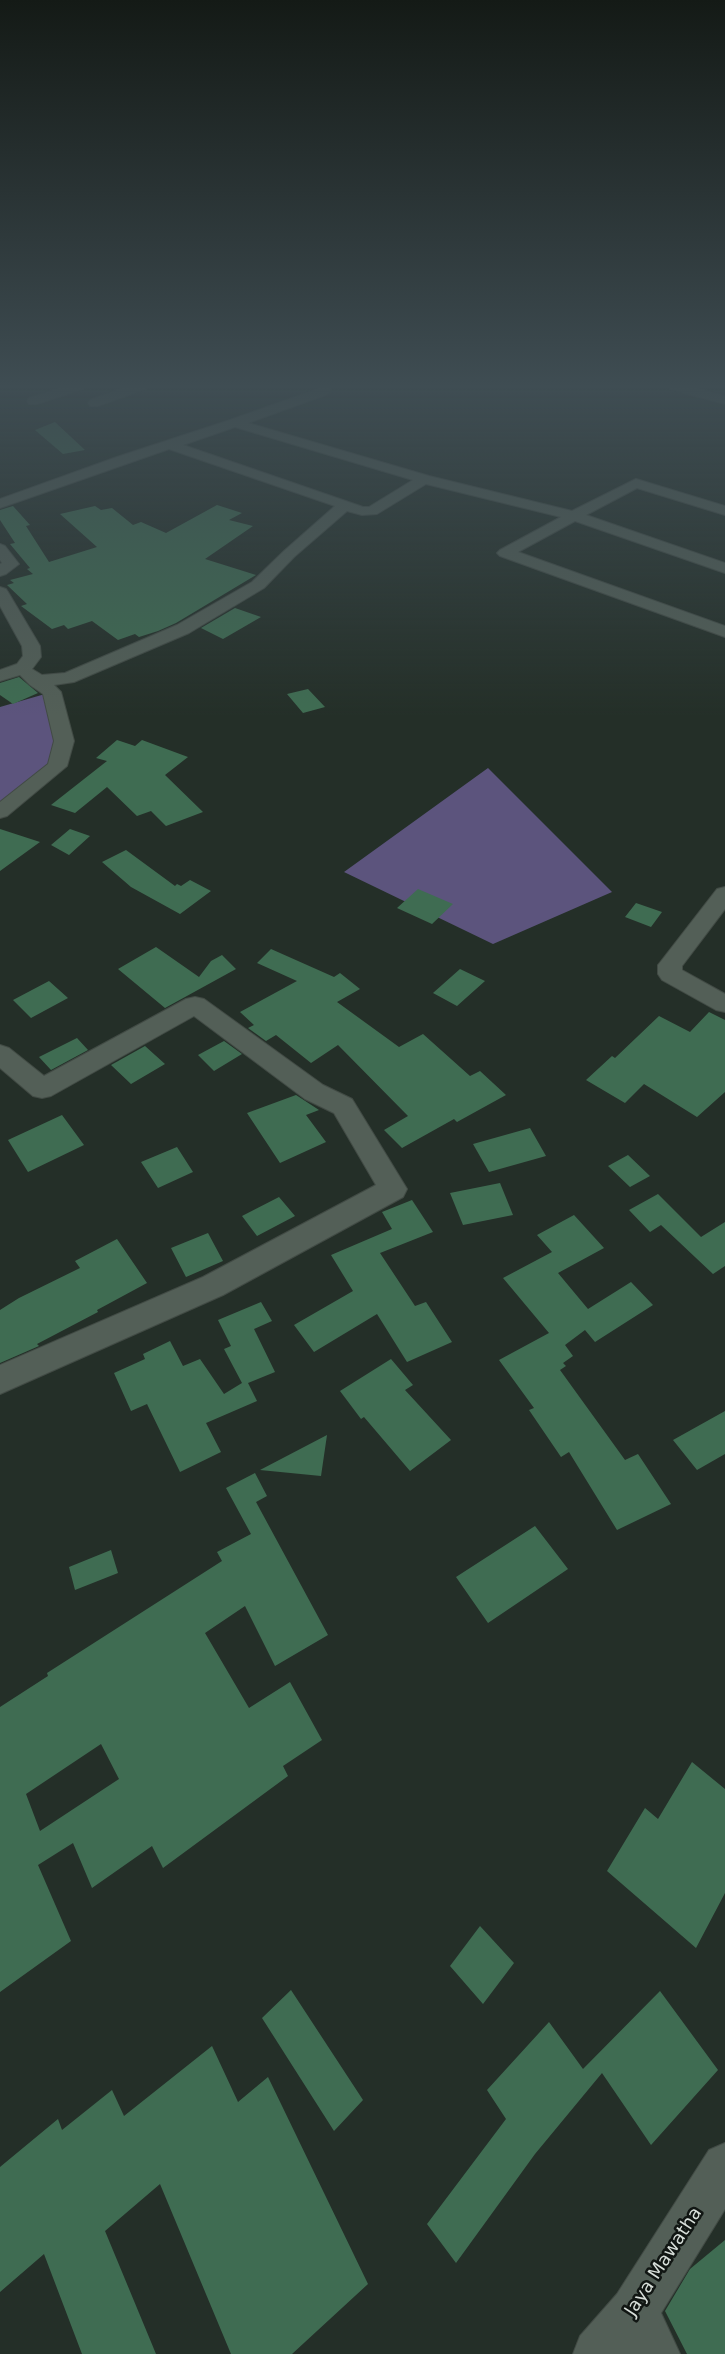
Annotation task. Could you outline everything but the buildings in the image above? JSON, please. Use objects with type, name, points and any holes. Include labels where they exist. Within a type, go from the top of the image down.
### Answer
[{"type":"street","points":[[0,504],[23,496]]},
{"type":"street","points":[[316,496],[362,511],[372,511],[397,496]]},
{"type":"street","points":[[492,496],[574,516],[725,568]]},
{"type":"street","points":[[612,496],[505,553],[725,632]]},
{"type":"street","points":[[677,496],[725,511]]},
{"type":"street","points":[[0,676],[30,675],[68,678],[183,629],[258,585],[289,554],[344,506]]},
{"type":"street","points":[[0,549],[11,564],[0,571]]},
{"type":"street","points":[[0,592],[30,646],[32,657],[30,675]]},
{"type":"street","points":[[0,630],[17,623]]},
{"type":"street","points":[[0,812],[57,766],[64,741],[52,692],[30,675]]},
{"type":"street","points":[[725,894],[670,964],[670,974],[725,1004]]},
{"type":"street","points":[[0,1054],[42,1089],[195,1005],[314,1092],[343,1106],[393,1189],[213,1286],[0,1380]]},
{"type":"street","name":"Jaya Mawatha","points":[[598,2354],[634,2311],[725,2166]]},
{"type":"street","points":[[634,2311],[656,2354]]},
{"type":"shaded area","points":[[52,692],[57,766],[0,808],[0,707]]},
{"type":"shaded area","points":[[488,768],[612,892],[493,944],[344,872]]}]
